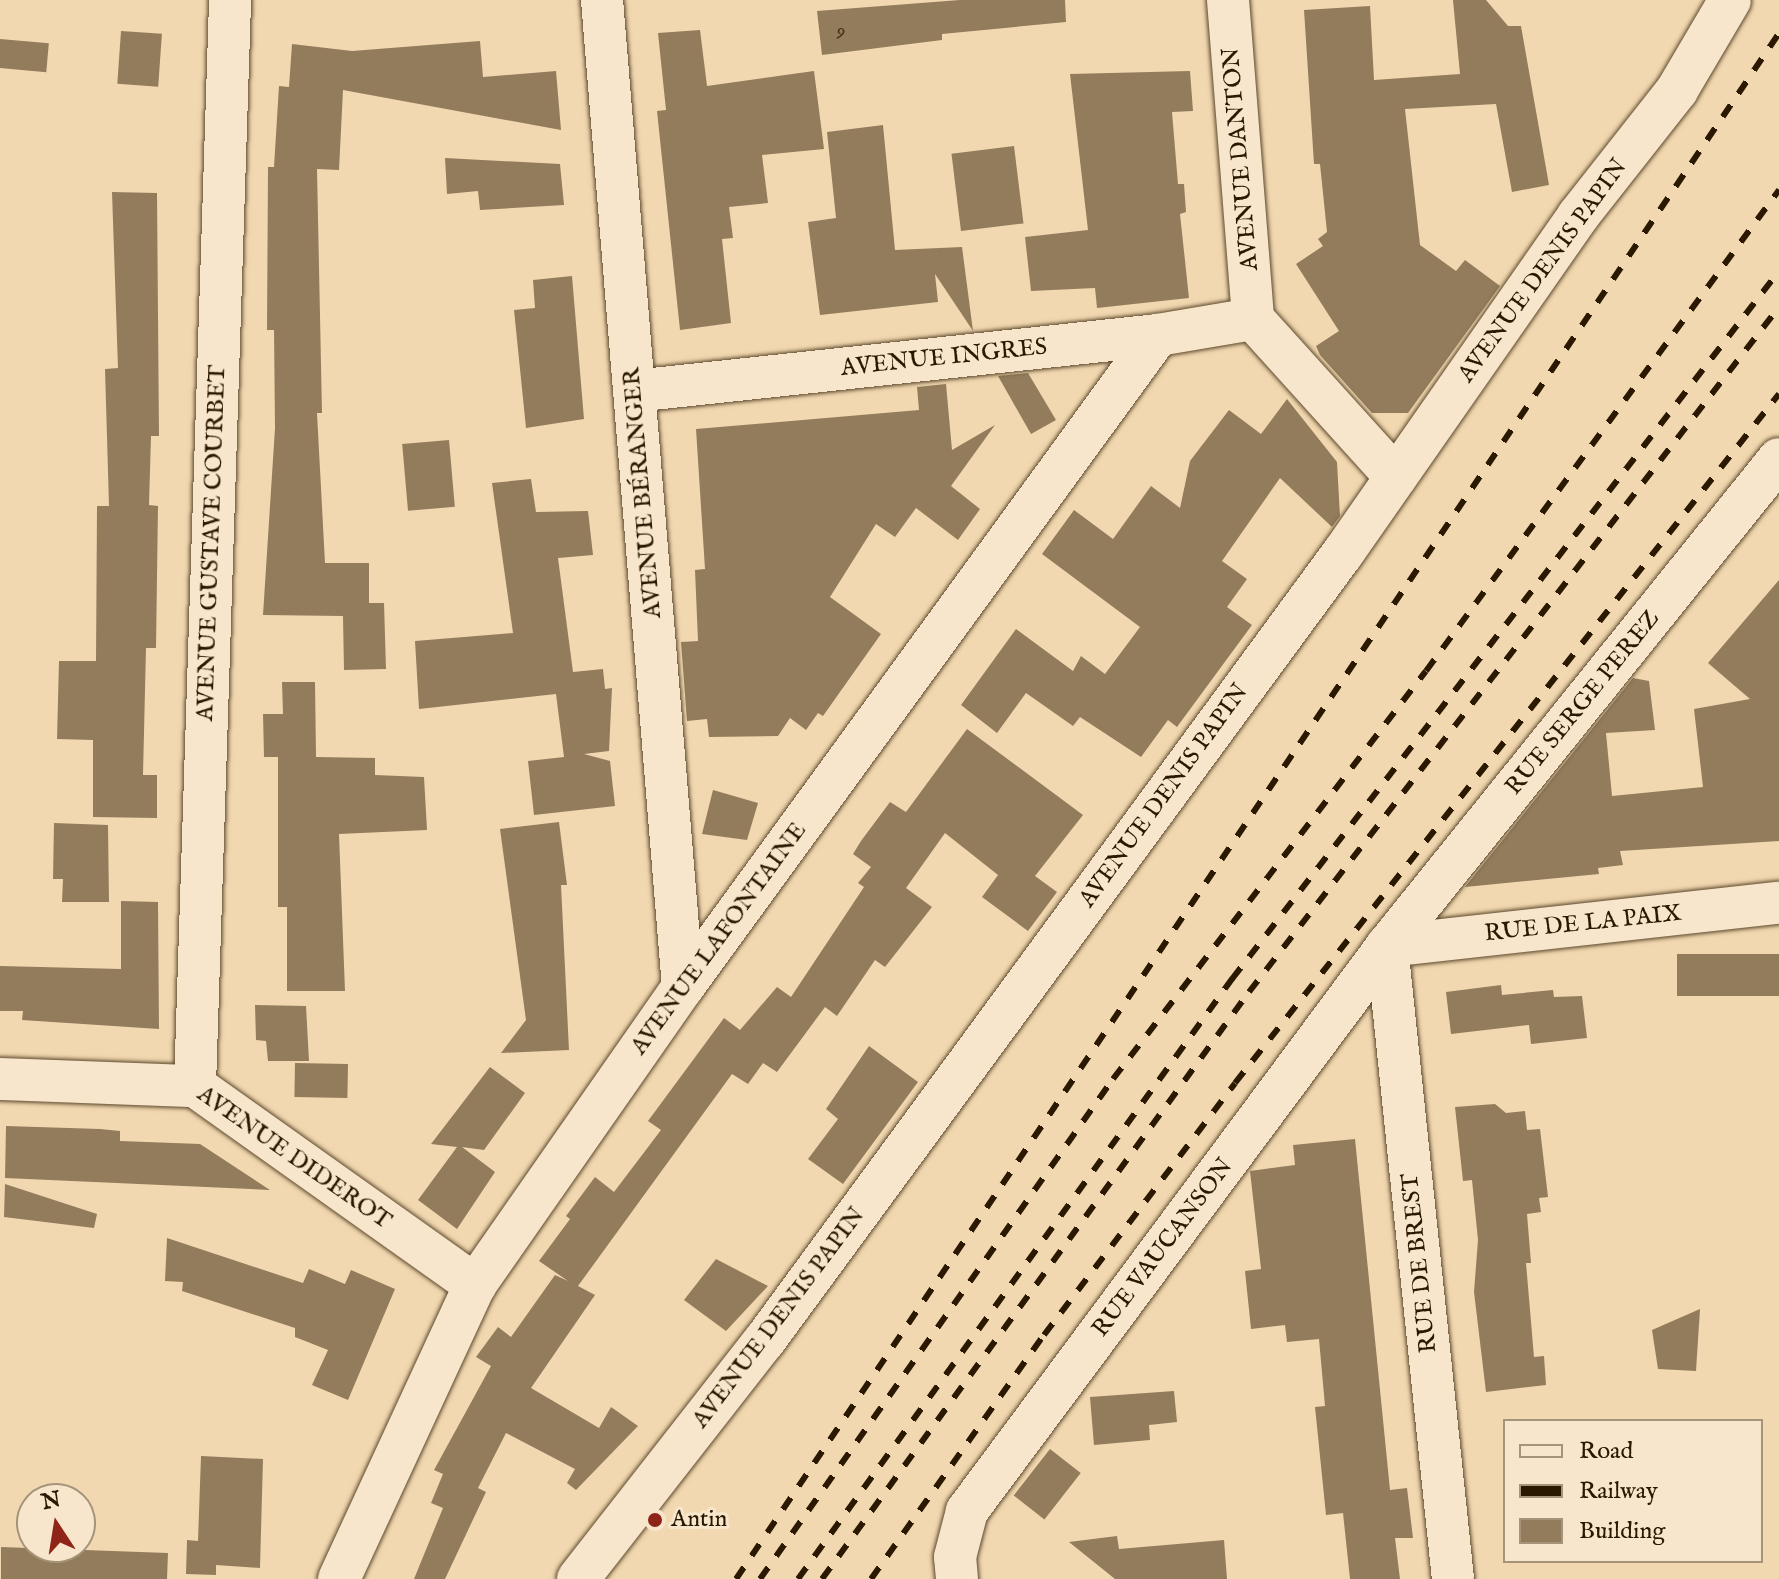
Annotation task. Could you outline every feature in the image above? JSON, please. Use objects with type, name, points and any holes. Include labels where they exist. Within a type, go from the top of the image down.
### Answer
[{"type":"street","name":"AVENUE GUSTAVE COURBET","points":[[195,1086],[230,0]]},
{"type":"street","name":"AVENUE BÉRANGER","points":[[602,0],[683,987]]},
{"type":"street","name":"AVENUE DANTON","points":[[1228,0],[1253,319]]},
{"type":"street","name":"AVENUE DENIS PAPIN","points":[[578,1579],[765,1340],[1396,477],[1578,216],[1677,90],[1730,0]]},
{"type":"street","name":"AVENUE INGRES","points":[[634,391],[1158,335],[1253,319]]},
{"type":"street","points":[[1253,319],[1396,477]]},
{"type":"street","name":"AVENUE LAFONTAINE","points":[[339,1579],[475,1285],[683,987],[1158,335]]},
{"type":"street","name":"RUE SERGE PEREZ","points":[[1387,946],[1779,459]]},
{"type":"street","name":"RUE DE LA PAIX","points":[[1387,946],[1779,903]]},
{"type":"street","name":"RUE VAUCANSON","points":[[956,1568],[967,1511],[1387,946]]},
{"type":"street","name":"RUE DE BREST","points":[[1387,946],[1453,1579]]},
{"type":"street","name":"AVENUE DIDEROT","points":[[0,1079],[195,1086],[475,1285]]},
{"type":"building","points":[[960,0],[1065,0],[1066,22],[942,34],[942,40],[822,55],[817,11]]},
{"type":"building","points":[[1453,0],[1486,0],[1508,26],[1521,26],[1549,185],[1512,192],[1496,104],[1405,109],[1420,245],[1456,271],[1465,260],[1500,286],[1408,413],[1372,413],[1320,355],[1316,346],[1339,331],[1296,264],[1323,246],[1318,239],[1327,232],[1320,164],[1314,164],[1304,10],[1370,6],[1374,80],[1460,74]]},
{"type":"building","points":[[700,30],[707,86],[814,71],[824,149],[762,155],[768,203],[729,207],[733,238],[722,239],[731,323],[680,330],[657,111],[666,110],[658,33]]},
{"type":"building","points":[[121,31],[162,34],[158,87],[117,84]]},
{"type":"building","points":[[0,39],[49,43],[46,72],[0,68]]},
{"type":"building","points":[[480,41],[483,77],[556,71],[561,130],[343,90],[339,170],[317,169],[322,413],[317,413],[325,563],[369,563],[369,603],[384,603],[386,669],[344,670],[343,616],[263,615],[275,428],[274,330],[267,330],[268,167],[274,167],[279,86],[289,87],[292,44],[352,51]]},
{"type":"building","points":[[1190,71],[1193,111],[1172,112],[1178,184],[1184,184],[1186,212],[1180,214],[1189,298],[1097,308],[1095,288],[1031,291],[1025,237],[1088,230],[1070,74]]},
{"type":"building","points":[[883,125],[895,250],[962,247],[973,331],[935,274],[938,302],[820,315],[808,222],[836,218],[827,132]]},
{"type":"building","points":[[1014,146],[1024,223],[961,231],[951,154]]},
{"type":"building","points":[[445,158],[560,164],[564,205],[480,210],[478,191],[447,194]]},
{"type":"building","points":[[112,192],[157,193],[159,436],[151,436],[149,505],[158,506],[156,648],[146,648],[143,775],[157,775],[157,818],[93,817],[93,740],[57,739],[59,661],[96,661],[97,506],[109,506],[105,369],[118,368]]},
{"type":"building","points":[[572,276],[584,419],[526,428],[514,310],[535,308],[533,280]]},
{"type":"building","points":[[1028,373],[1056,420],[1031,434],[998,376]]},
{"type":"building","points":[[946,384],[952,450],[995,425],[951,486],[980,509],[958,540],[916,508],[895,537],[876,524],[830,597],[881,634],[823,716],[818,713],[806,730],[790,718],[778,736],[709,737],[707,719],[687,721],[681,642],[698,641],[695,570],[705,569],[696,429],[919,410],[917,387]]},
{"type":"building","points":[[1287,399],[1337,462],[1340,516],[1332,527],[1280,478],[1222,561],[1247,579],[1227,607],[1252,625],[1177,727],[1168,720],[1141,757],[1080,717],[1073,726],[1026,693],[997,733],[961,705],[1016,629],[1073,671],[1081,656],[1105,674],[1140,627],[1042,554],[1074,510],[1113,539],[1151,486],[1180,508],[1190,461],[1229,410],[1261,434]]},
{"type":"building","points":[[449,440],[455,507],[408,511],[402,444]]},
{"type":"building","points":[[531,479],[536,512],[588,511],[593,555],[558,558],[573,672],[603,669],[605,689],[612,688],[609,751],[584,754],[610,761],[615,806],[534,815],[528,761],[564,757],[556,694],[419,709],[415,641],[513,633],[492,483]]},
{"type":"building","points":[[1779,580],[1779,841],[1620,851],[1623,865],[1598,868],[1599,874],[1465,887],[1633,678],[1649,681],[1655,730],[1606,733],[1612,796],[1703,787],[1694,709],[1750,699],[1708,663]]},
{"type":"building","points":[[282,682],[315,682],[316,757],[375,758],[375,775],[424,777],[427,830],[339,834],[345,991],[287,991],[287,907],[278,907],[278,757],[264,757],[263,714],[283,714]]},
{"type":"building","points":[[967,729],[1083,815],[1035,876],[1057,892],[1028,931],[982,897],[998,875],[945,833],[906,888],[932,907],[885,967],[875,960],[837,1016],[825,1007],[777,1072],[763,1063],[748,1084],[732,1074],[578,1286],[595,1295],[531,1388],[599,1428],[611,1407],[638,1426],[576,1490],[567,1483],[575,1469],[506,1433],[478,1488],[486,1492],[445,1579],[414,1579],[443,1508],[431,1503],[443,1474],[434,1470],[491,1366],[476,1357],[498,1327],[511,1337],[555,1275],[568,1281],[539,1261],[570,1219],[566,1216],[595,1177],[614,1192],[661,1130],[648,1121],[724,1018],[740,1030],[777,987],[791,997],[864,887],[858,883],[871,867],[853,854],[861,841],[890,802],[906,812]]},
{"type":"building","points":[[713,790],[758,803],[747,840],[702,834]]},
{"type":"building","points":[[559,822],[567,885],[561,885],[569,1050],[501,1053],[526,1020],[500,829]]},
{"type":"building","points":[[54,823],[108,825],[109,902],[62,902],[63,879],[53,879]]},
{"type":"building","points":[[121,901],[158,902],[159,1029],[22,1020],[23,1011],[0,1011],[0,966],[121,969]]},
{"type":"building","points":[[1677,954],[1779,954],[1779,996],[1677,996]]},
{"type":"building","points":[[1501,985],[1502,995],[1553,990],[1554,997],[1582,996],[1587,1038],[1531,1044],[1529,1025],[1451,1034],[1446,992]]},
{"type":"building","points":[[255,1005],[306,1006],[309,1061],[268,1061],[266,1041],[256,1040]]},
{"type":"building","points":[[869,1046],[918,1082],[843,1184],[808,1159],[838,1119],[826,1109]]},
{"type":"building","points":[[295,1063],[348,1064],[347,1098],[294,1097]]},
{"type":"building","points":[[490,1067],[525,1093],[484,1150],[462,1147],[495,1172],[457,1229],[418,1200],[457,1147],[431,1144]]},
{"type":"building","points":[[1495,1104],[1506,1113],[1525,1111],[1527,1130],[1540,1129],[1548,1197],[1539,1198],[1541,1212],[1527,1214],[1531,1263],[1526,1263],[1534,1357],[1544,1356],[1546,1385],[1486,1392],[1474,1292],[1478,1240],[1472,1180],[1463,1181],[1455,1107]]},
{"type":"building","points":[[6,1126],[100,1129],[120,1131],[120,1141],[200,1144],[270,1190],[5,1178]]},
{"type":"building","points":[[1355,1139],[1390,1490],[1407,1488],[1413,1538],[1395,1538],[1400,1579],[1350,1579],[1343,1513],[1326,1515],[1315,1407],[1325,1406],[1319,1339],[1287,1342],[1285,1325],[1251,1329],[1245,1271],[1261,1269],[1250,1171],[1295,1165],[1293,1145]]},
{"type":"building","points":[[5,1184],[97,1214],[94,1228],[4,1217]]},
{"type":"building","points":[[167,1238],[303,1283],[309,1269],[345,1284],[351,1270],[395,1289],[348,1400],[312,1385],[328,1350],[295,1337],[295,1328],[182,1291],[183,1282],[165,1281]]},
{"type":"building","points":[[716,1259],[768,1286],[726,1331],[684,1300]]},
{"type":"building","points":[[1700,1309],[1696,1371],[1658,1369],[1652,1330]]},
{"type":"building","points":[[1174,1391],[1177,1422],[1149,1425],[1150,1440],[1094,1445],[1090,1397]]},
{"type":"building","points":[[1050,1449],[1081,1473],[1044,1520],[1014,1495]]},
{"type":"building","points":[[201,1456],[263,1459],[260,1568],[216,1565],[216,1575],[186,1574],[187,1540],[198,1541]]},
{"type":"building","points":[[1117,1536],[1119,1549],[1224,1540],[1227,1579],[1115,1579],[1069,1542]]},
{"type":"building","points":[[1,1547],[16,1548],[16,1563],[96,1563],[96,1550],[168,1553],[167,1579],[1,1579]]},
{"type":"railway","points":[[736,1579],[1779,33]]},
{"type":"railway","points":[[760,1579],[1113,1079],[1426,671],[1779,190]]},
{"type":"railway","points":[[798,1579],[1232,979],[1779,271]]},
{"type":"railway","points":[[822,1579],[1249,992],[1779,307]]},
{"type":"railway","points":[[871,1579],[1044,1335],[1235,1083],[1779,394]]},
{"type":"place","name":"Antin","points":[[655,1520]]}]
